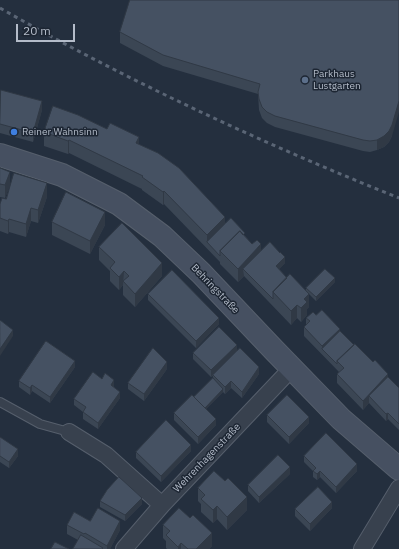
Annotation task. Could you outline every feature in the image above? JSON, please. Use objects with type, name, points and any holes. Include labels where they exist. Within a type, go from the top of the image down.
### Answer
[{"type":"street","name":"Behringstraße","points":[[0,155],[62,175],[119,204],[162,236],[201,273],[341,419],[399,469]]},
{"type":"street","name":"Wehrenhagenstraße","points":[[124,549],[162,505],[291,368]]},
{"type":"street","points":[[69,432],[106,456],[162,505]]},
{"type":"street","points":[[362,549],[399,488]]},
{"type":"lane","points":[[0,402],[40,424],[69,432]]},
{"type":"building","name":"Parkhaus Lustgarten","points":[[130,0],[399,0],[399,101],[392,125],[384,136],[377,140],[370,141],[275,116],[267,112],[262,107],[258,92],[260,84],[163,55],[120,32]]},
{"type":"building","points":[[1,90],[42,101],[33,133],[0,124]]},
{"type":"building","points":[[53,106],[78,115],[107,129],[110,123],[139,137],[136,143],[158,153],[179,168],[225,217],[207,235],[164,191],[163,192],[142,177],[143,176],[69,140],[68,141],[44,132]]},
{"type":"building","points":[[0,168],[10,172],[5,185],[0,184]]},
{"type":"building","points":[[14,173],[47,183],[38,210],[31,208],[26,224],[0,218],[0,204],[2,198],[6,199]]},
{"type":"building","points":[[66,192],[105,212],[90,241],[52,222]]},
{"type":"building","points":[[231,218],[245,233],[243,235],[240,231],[220,251],[220,256],[207,242]]},
{"type":"building","points":[[122,223],[162,263],[135,294],[123,281],[129,276],[124,271],[119,277],[110,268],[115,262],[99,247]]},
{"type":"building","points":[[240,231],[252,244],[257,240],[261,244],[238,269],[220,251]]},
{"type":"building","points":[[270,242],[285,257],[276,266],[287,278],[273,292],[273,299],[243,269]]},
{"type":"building","points":[[325,269],[335,278],[316,297],[306,288]]},
{"type":"building","points":[[172,270],[219,318],[196,341],[148,294]]},
{"type":"building","points":[[290,274],[309,294],[304,299],[307,302],[301,308],[297,305],[291,311],[273,292]]},
{"type":"building","points":[[322,310],[340,329],[322,346],[304,327],[310,321],[306,318],[313,312],[316,315]]},
{"type":"building","points":[[0,320],[13,330],[0,349]]},
{"type":"building","points":[[219,327],[237,345],[211,370],[193,353]]},
{"type":"building","points":[[340,331],[354,345],[337,361],[337,364],[322,349]]},
{"type":"building","points":[[46,341],[75,361],[50,397],[32,385],[30,388],[19,381]]},
{"type":"building","points":[[355,344],[373,362],[375,360],[388,374],[363,401],[337,374],[344,368],[337,361]]},
{"type":"building","points":[[153,348],[167,362],[144,394],[128,383]]},
{"type":"building","points":[[240,348],[259,367],[242,392],[231,381],[225,387],[213,375]]},
{"type":"building","points":[[93,372],[102,379],[105,373],[114,380],[111,385],[120,392],[98,423],[83,412],[86,407],[74,399]]},
{"type":"building","points":[[388,377],[399,388],[399,424],[388,413],[386,414],[369,396]]},
{"type":"building","points":[[213,378],[223,389],[205,408],[194,397]]},
{"type":"building","points":[[192,395],[216,419],[198,437],[174,413]]},
{"type":"building","points":[[287,395],[309,417],[289,437],[267,415]]},
{"type":"building","points":[[166,420],[191,445],[161,476],[136,452]]},
{"type":"building","points":[[326,433],[357,464],[336,487],[320,471],[317,474],[313,471],[316,468],[304,456]]},
{"type":"building","points":[[0,437],[18,449],[9,462],[0,456]]},
{"type":"building","points":[[278,455],[290,467],[259,497],[248,485]]},
{"type":"building","points":[[214,471],[225,481],[228,478],[247,497],[227,517],[217,506],[213,510],[201,499],[205,495],[198,488]]},
{"type":"building","points":[[119,477],[142,498],[125,515],[100,501],[107,490]]},
{"type":"building","points":[[318,487],[332,502],[310,524],[295,509]]},
{"type":"building","points":[[98,508],[120,521],[107,546],[85,533],[84,534],[67,525],[74,512],[90,521]]},
{"type":"building","points":[[179,508],[190,518],[193,515],[212,533],[196,549],[188,549],[181,543],[178,547],[166,535],[170,531],[163,525]]},
{"type":"building","points":[[81,535],[103,548],[73,549]]},
{"type":"building","points":[[55,542],[69,549],[51,549]]},
{"type":"railway","points":[[0,8],[97,61],[196,110],[246,133],[399,198]]},
{"type":"place","name":"Parkhaus Lustgarten","points":[[305,80]]},
{"type":"place","name":"Reiner Wahnsinn","points":[[14,132]]}]
